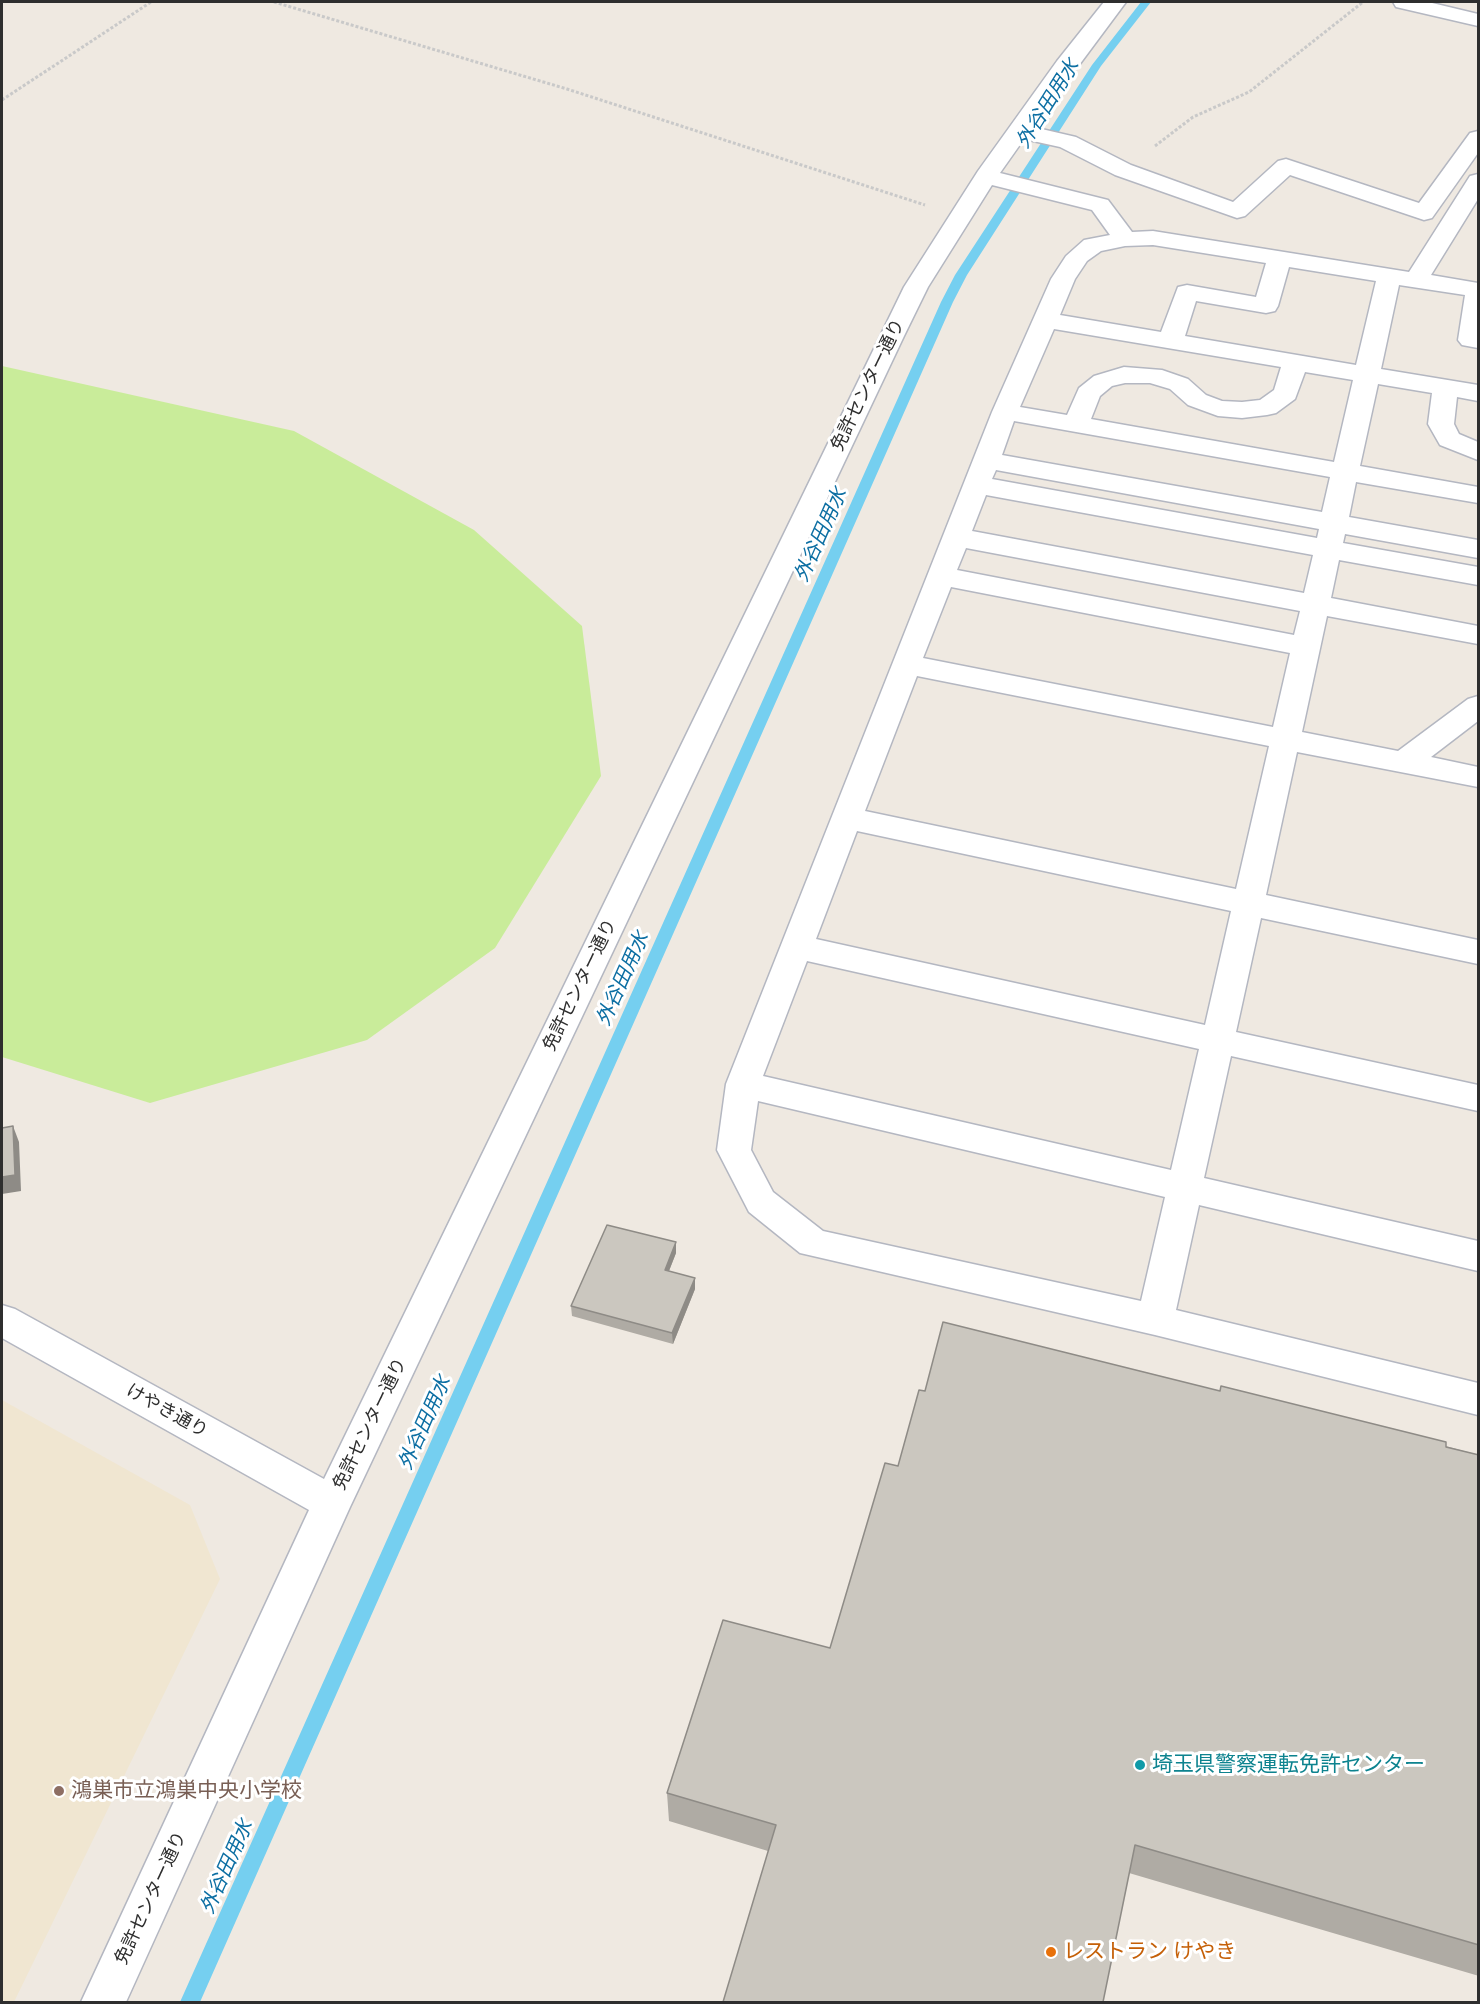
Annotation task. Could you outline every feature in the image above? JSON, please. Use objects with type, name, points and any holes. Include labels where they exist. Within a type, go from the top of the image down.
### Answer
[{"type":"street","name":"免許センター通り","points":[[103,2002],[332,1503],[891,336],[916,287],[986,176],[1065,66],[1115,2]]},
{"type":"street","points":[[1404,2],[1479,20]]},
{"type":"street","points":[[1020,131],[1068,142],[1123,170],[1237,211],[1286,166],[1424,213],[1479,138]]},
{"type":"street","points":[[986,176],[1100,205],[1125,239]]},
{"type":"street","points":[[1155,1320],[1367,374],[1402,278],[1479,181]]},
{"type":"street","points":[[1479,342],[1471,340],[1478,290],[1152,238],[1125,239],[1093,245],[1078,256],[1063,279],[1005,412],[908,665],[846,818],[744,1084],[734,1150],[761,1202],[813,1243],[1155,1320],[1479,1399]]},
{"type":"street","points":[[1171,341],[1187,292],[1266,306],[1280,257]]},
{"type":"street","points":[[1044,320],[1479,393]]},
{"type":"street","points":[[1077,423],[1088,393],[1103,381],[1124,375],[1153,375],[1179,384],[1197,400],[1218,408],[1242,410],[1268,407],[1286,394],[1295,362]]},
{"type":"street","points":[[1445,388],[1441,424],[1449,439],[1479,452]]},
{"type":"street","points":[[1005,412],[1479,495]]},
{"type":"street","points":[[982,472],[1330,536],[1479,576]]},
{"type":"street","points":[[1330,536],[1479,549]]},
{"type":"street","points":[[956,537],[1479,634]]},
{"type":"street","points":[[942,576],[1306,647]]},
{"type":"street","points":[[908,665],[1479,777]]},
{"type":"street","points":[[1404,762],[1479,706]]},
{"type":"street","points":[[846,818],[1479,952]]},
{"type":"street","points":[[797,947],[1479,1098]]},
{"type":"street","points":[[744,1084],[1479,1256]]},
{"type":"street","name":"けやき通り","points":[[2,1320],[332,1503]]},
{"type":"path","points":[[2,100],[151,2]]},
{"type":"path","points":[[274,2],[567,89],[960,217]]},
{"type":"path","points":[[1123,170],[1193,117],[1248,92],[1363,2]]},
{"type":"shaded area","name":"鴻巣市立鴻巣中央小学校","points":[[2,1400],[190,1505],[220,1579],[14,2002],[2,2002]]},
{"type":"green space","points":[[2,366],[294,431],[474,530],[582,626],[601,776],[495,948],[367,1040],[150,1103],[2,1057]]},
{"type":"building","points":[[13,1126],[15,1175],[2,1177],[2,1128]]},
{"type":"building","points":[[607,1225],[676,1242],[665,1270],[695,1278],[672,1333],[571,1306]]},
{"type":"building","name":"埼玉県警察運転免許センター","points":[[943,1322],[1220,1391],[1221,1386],[1446,1442],[1446,1447],[1479,1455],[1479,1945],[1135,1845],[1103,2002],[723,2002],[776,1825],[667,1793],[723,1620],[830,1648],[885,1463],[898,1466],[919,1390],[925,1391]]},
{"type":"waterway","name":"外谷田用水","points":[[190,2002],[947,302],[961,275],[1097,65],[1146,2]]},
{"type":"place","name":"埼玉県警察運転免許センター","points":[[1140,1765]]},
{"type":"place","name":"鴻巣市立鴻巣中央小学校","points":[[59,1791]]},
{"type":"place","name":"レストラン けやき","points":[[1051,1952]]}]
